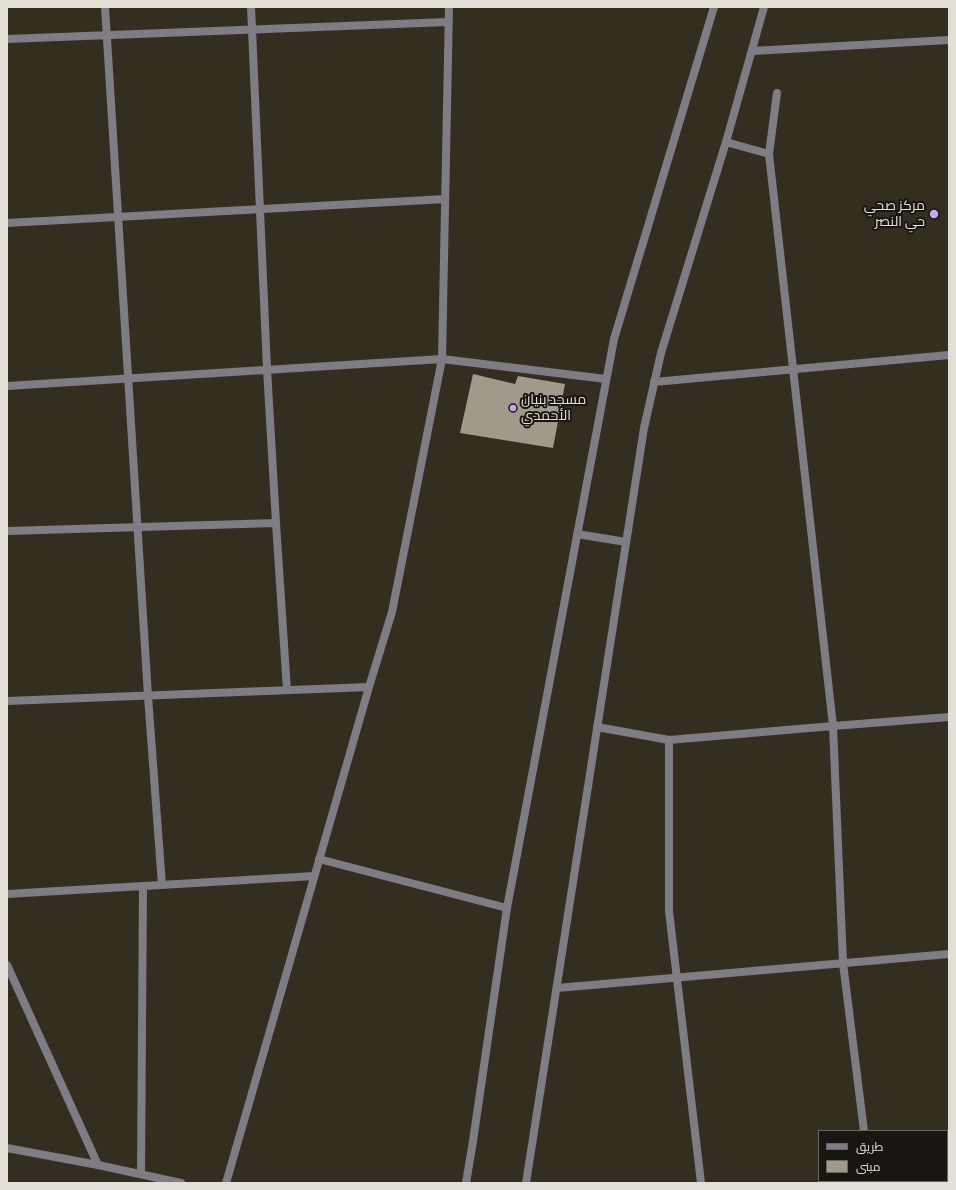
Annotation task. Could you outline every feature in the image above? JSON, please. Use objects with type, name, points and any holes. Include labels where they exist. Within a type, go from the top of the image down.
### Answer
[{"type":"street","points":[[105,7],[137,527],[162,885]]},
{"type":"street","points":[[251,7],[267,369],[287,690]]},
{"type":"street","points":[[226,1183],[314,876],[392,612],[442,359],[449,7]]},
{"type":"street","points":[[466,1183],[507,908],[614,339],[714,7]]},
{"type":"street","points":[[526,1183],[644,428],[661,353],[726,142],[764,7]]},
{"type":"street","points":[[7,39],[448,22]]},
{"type":"street","points":[[752,51],[949,40]]},
{"type":"street","points":[[777,93],[769,154],[833,726],[843,963],[864,1130]]},
{"type":"street","points":[[726,142],[769,154]]},
{"type":"street","points":[[7,223],[445,199]]},
{"type":"street","points":[[654,382],[949,355]]},
{"type":"street","points":[[7,386],[442,359],[606,379]]},
{"type":"street","points":[[7,532],[276,523]]},
{"type":"street","points":[[577,534],[626,542]]},
{"type":"street","points":[[7,701],[369,687]]},
{"type":"street","points":[[597,727],[669,740],[949,717]]},
{"type":"street","points":[[669,740],[669,911],[701,1183]]},
{"type":"street","points":[[319,859],[507,908]]},
{"type":"street","points":[[7,894],[314,876]]},
{"type":"street","points":[[141,1174],[143,886]]},
{"type":"street","points":[[557,988],[949,954]]},
{"type":"street","points":[[7,965],[98,1165]]},
{"type":"street","points":[[7,1148],[98,1165],[181,1183]]},
{"type":"building","name":"مسجد بنيان الأحمدي","points":[[473,374],[515,384],[518,376],[565,384],[553,448],[460,433]]},
{"type":"place","name":"مركز صحي حي النصر","points":[[934,214]]},
{"type":"place","name":"مسجد بنيان الأحمدي","points":[[513,408]]}]
